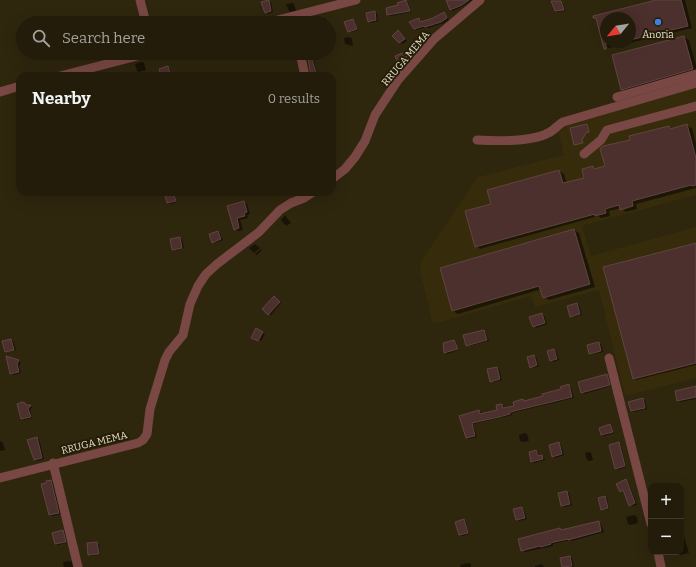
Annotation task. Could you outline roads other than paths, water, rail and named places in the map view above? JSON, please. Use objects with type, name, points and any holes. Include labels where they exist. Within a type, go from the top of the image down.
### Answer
[{"type":"lane","points":[[140,0],[144,16]]},
{"type":"lane","points":[[305,16],[356,0]]},
{"type":"lane","name":"RRUGA MEMA","points":[[336,176],[345,169],[355,157],[365,141],[375,115],[398,80],[434,39],[480,0]]},
{"type":"lane","points":[[75,72],[122,60]]},
{"type":"lane","points":[[302,60],[304,72]]},
{"type":"lane","points":[[617,97],[696,74]]},
{"type":"lane","points":[[477,140],[534,138],[550,133],[556,126],[563,122],[696,83]]},
{"type":"lane","points":[[0,92],[16,87]]},
{"type":"lane","points":[[584,154],[601,140],[607,130],[696,106]]},
{"type":"lane","name":"RRUGA MEMA","points":[[0,478],[53,463],[138,443],[143,440],[147,434],[150,409],[165,360],[183,335],[190,304],[198,286],[206,274],[258,232],[280,210],[307,196]]},
{"type":"lane","points":[[609,358],[650,519]]},
{"type":"lane","points":[[53,463],[78,567]]},
{"type":"lane","points":[[659,555],[661,567]]},
{"type":"place","name":"Anoria","points":[[658,22]]}]
